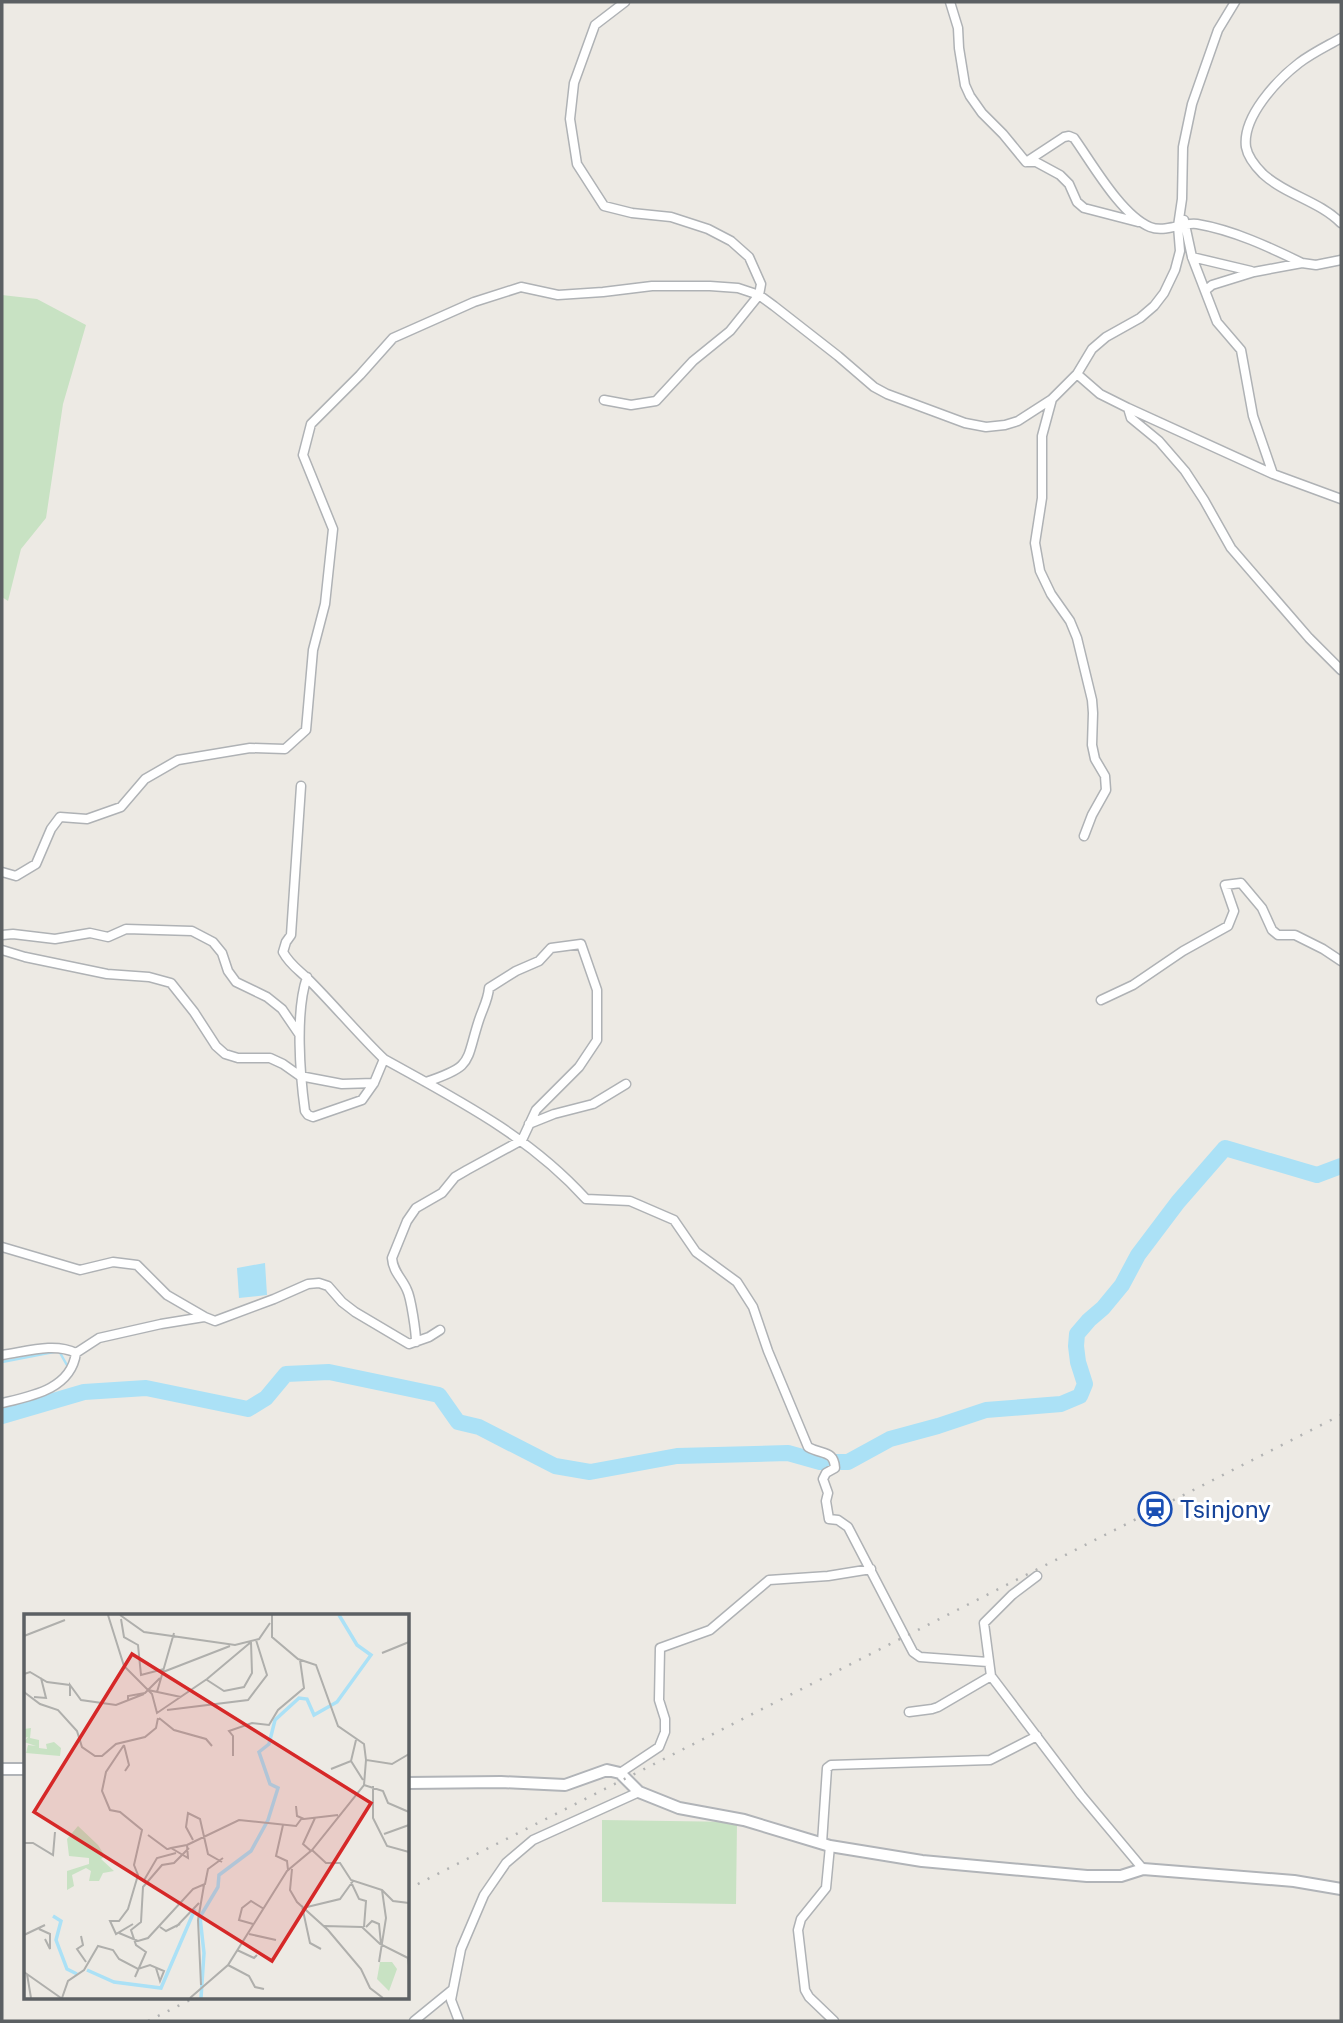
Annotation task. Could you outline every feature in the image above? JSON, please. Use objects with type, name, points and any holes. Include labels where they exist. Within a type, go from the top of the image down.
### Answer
[{"type":"street","points":[[604,400],[631,405],[656,401],[693,361],[730,331],[759,295],[761,284],[749,257],[731,241],[708,229],[671,217],[632,213],[604,206],[577,164],[570,119],[574,83],[594,25],[625,2]]},
{"type":"street","points":[[950,2],[958,28],[965,85],[970,96],[1026,162]]},
{"type":"street","points":[[2,872],[16,876],[36,864],[51,829],[60,817],[87,819],[121,807],[145,779],[178,760],[250,748],[285,748],[306,730],[313,650],[325,604],[333,529],[303,455],[312,424],[393,338],[474,302],[521,287],[558,295],[652,286],[710,285],[738,288],[759,295],[874,387],[965,423],[986,427],[1004,425],[1018,421],[1052,399],[1077,374],[1093,349],[1106,337],[1140,318],[1154,306],[1175,270],[1180,251],[1183,147],[1192,104],[1218,30],[1235,2]]},
{"type":"street","points":[[1341,38],[1299,63],[1274,85],[1258,106],[1247,131],[1246,147],[1252,162],[1265,176],[1320,206],[1341,223]]},
{"type":"street","points":[[1026,162],[1064,137],[1074,138],[1114,195],[1152,228],[1208,226],[1271,248],[1302,263],[1316,265],[1341,260]]},
{"type":"street","points":[[1026,162],[1036,162],[1060,175],[1069,184],[1077,202],[1084,208],[1142,222]]},
{"type":"street","points":[[1181,225],[1217,322],[1241,350],[1253,416],[1273,474]]},
{"type":"street","points":[[1192,257],[1254,272]]},
{"type":"street","points":[[1206,290],[1212,285],[1254,272],[1302,263]]},
{"type":"street","points":[[1077,374],[1100,394],[1128,408],[1273,474],[1341,499]]},
{"type":"street","points":[[1052,399],[1042,436],[1042,498],[1035,543],[1040,571],[1077,638],[1092,700],[1092,745],[1095,759],[1105,776],[1106,790],[1084,836]]},
{"type":"street","points":[[1128,408],[1131,418],[1159,441],[1185,471],[1231,548],[1309,638],[1341,670]]},
{"type":"street","points":[[301,786],[291,935],[283,952],[289,963],[307,977],[384,1059],[486,1116],[522,1140],[563,1173],[586,1199],[630,1202],[674,1220],[696,1252],[737,1282],[753,1307],[807,1445],[832,1456],[834,1470],[823,1479],[829,1496],[826,1501],[829,1519],[838,1520],[848,1527],[914,1652],[920,1657],[988,1662]]},
{"type":"street","points":[[1101,1000],[1133,985],[1183,951],[1228,926],[1234,911],[1225,885],[1241,883],[1262,908],[1272,930],[1278,935],[1295,935],[1323,948],[1341,961]]},
{"type":"street","points":[[2,935],[55,939],[90,933],[108,937],[126,929],[192,931],[214,942],[236,982],[267,997],[282,1009],[301,1037]]},
{"type":"street","points":[[416,1342],[407,1289],[395,1272],[392,1258],[407,1221],[416,1208],[442,1193],[456,1177],[522,1140],[536,1110],[579,1067],[597,1040],[597,990],[581,944],[551,948],[539,961],[516,971],[489,988],[488,999],[468,1060],[460,1069],[426,1082]]},
{"type":"street","points":[[2,950],[107,974],[149,977],[171,983],[216,1046],[225,1054],[238,1059],[270,1058],[300,1076],[342,1084],[374,1083]]},
{"type":"street","points":[[307,977],[302,992],[300,1076],[305,1111],[308,1115],[313,1117],[362,1100],[374,1083],[384,1059]]},
{"type":"street","points":[[529,1124],[593,1104],[626,1084]]},
{"type":"street","points":[[2,1247],[80,1270],[113,1262],[137,1265],[167,1295],[215,1321],[308,1284],[319,1283],[328,1286],[355,1312],[409,1344],[440,1330]]},
{"type":"street","points":[[76,1353],[99,1338],[205,1317]]},
{"type":"street","points":[[2,1355],[53,1348],[76,1353]]},
{"type":"street","points":[[2,1403],[49,1390],[68,1376],[75,1364],[76,1353]]},
{"type":"street","points":[[620,1773],[659,1747],[665,1732],[665,1719],[659,1700],[660,1648],[710,1630],[769,1580],[828,1576],[871,1569]]},
{"type":"street","points":[[1037,1576],[1012,1595],[984,1623],[991,1676],[1081,1795],[1143,1869]]},
{"type":"street","points":[[909,1712],[938,1707],[991,1676]]},
{"type":"street","points":[[834,2021],[805,1990],[798,1930],[801,1919],[826,1888],[827,1768],[831,1765],[990,1760],[1037,1736]]},
{"type":"street","points":[[2,1769],[24,1769]]},
{"type":"street","points":[[410,1783],[501,1782],[565,1785],[607,1770],[620,1773],[639,1792],[679,1808],[744,1820],[826,1845],[922,1861],[1087,1876],[1121,1876],[1143,1869],[1294,1881],[1341,1889]]},
{"type":"street","points":[[459,2021],[451,2000],[461,1949],[484,1895],[506,1863],[533,1840],[639,1792]]},
{"type":"street","points":[[414,2021],[453,1989]]},
{"type":"green space","points":[[2,295],[37,299],[86,325],[63,404],[46,518],[21,549],[8,601],[2,597]]},
{"type":"green space","points":[[602,1820],[737,1822],[736,1904],[602,1902]]},
{"type":"water","points":[[265,1263],[267,1295],[239,1298],[237,1268]]},
{"type":"waterway","points":[[2,1416],[84,1392],[146,1388],[248,1409],[266,1398],[286,1374],[329,1372],[439,1395],[458,1422],[479,1427],[555,1466],[590,1472],[677,1456],[788,1453],[820,1462],[848,1462],[890,1439],[986,1410],[1061,1404],[1080,1396],[1085,1384],[1078,1362],[1077,1334],[1122,1285],[1138,1255],[1178,1202],[1225,1148],[1317,1175],[1341,1166]]},
{"type":"waterway","points":[[2,1362],[59,1351],[68,1367]]},
{"type":"railway","points":[[410,1888],[1341,1415]]},
{"type":"railway","points":[[148,2021],[194,1998]]},
{"type":"place","name":"Tsinjony","points":[[1155,1509]]}]
